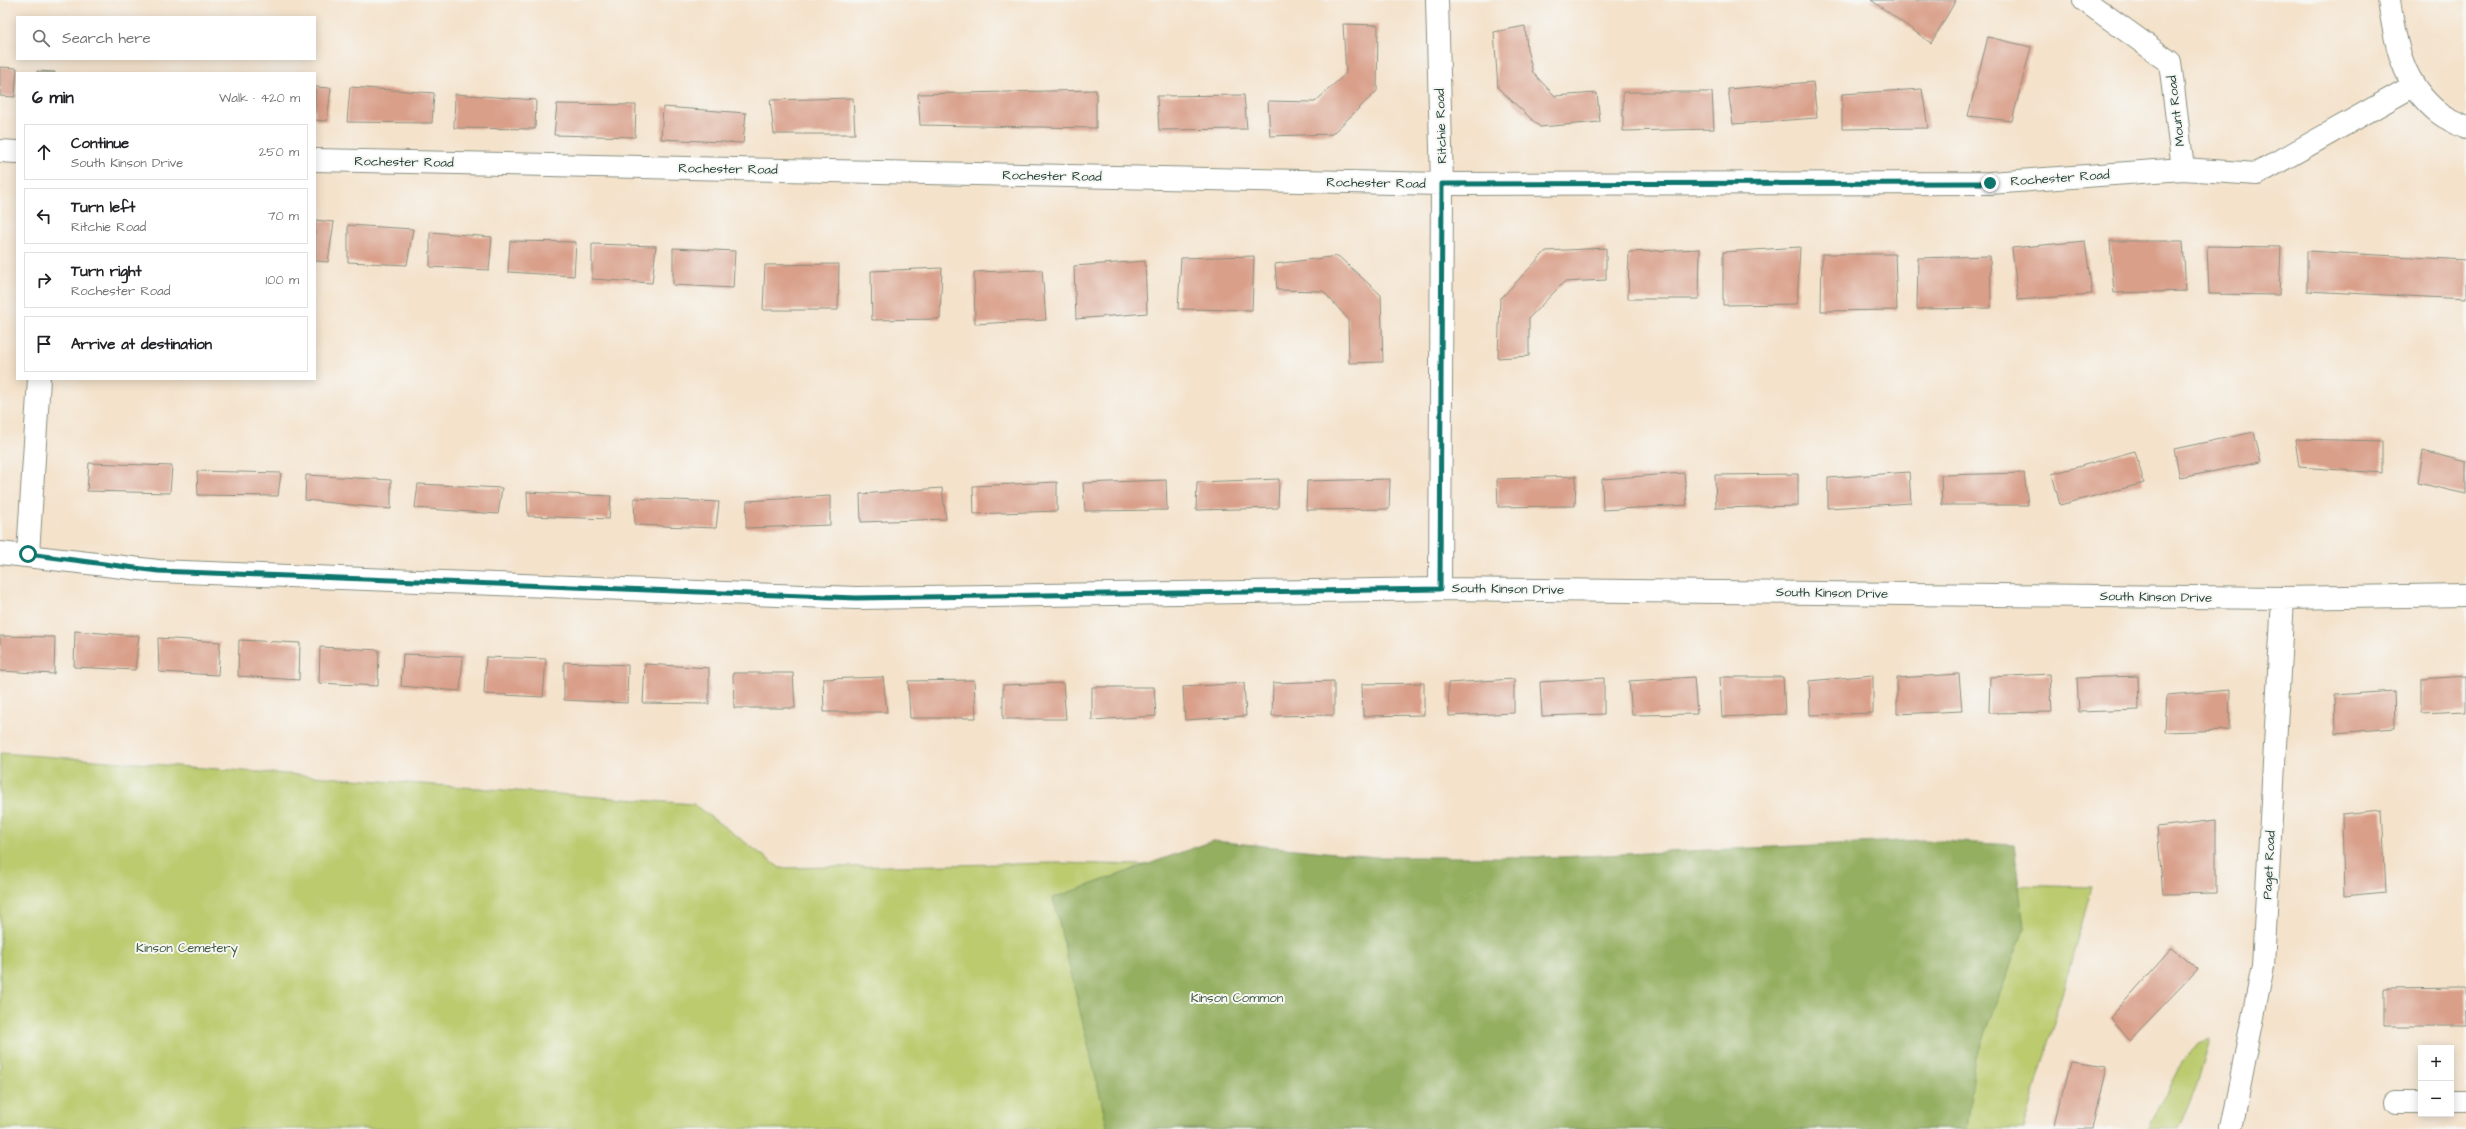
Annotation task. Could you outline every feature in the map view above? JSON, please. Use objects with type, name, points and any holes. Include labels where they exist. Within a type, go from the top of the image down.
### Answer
[{"type":"street","name":"Ritchie Road","points":[[1437,0],[1442,184],[1440,589]]},
{"type":"street","name":"Mount Road","points":[[2084,0],[2170,62],[2183,169]]},
{"type":"street","points":[[2389,0],[2396,46],[2413,86],[2439,114],[2466,128]]},
{"type":"street","name":"Rochester Road","points":[[316,160],[1442,184],[1990,183],[2183,169],[2257,174],[2413,86]]},
{"type":"street","points":[[0,151],[16,152]]},
{"type":"street","points":[[28,554],[39,380]]},
{"type":"street","name":"South Kinson Drive","points":[[0,552],[28,554],[158,571],[856,598],[1440,589],[2283,598],[2466,595]]},
{"type":"street","name":"Paget Road","points":[[2231,1129],[2263,966],[2283,598]]},
{"type":"street","points":[[2454,1101],[2466,1101]]},
{"type":"street","points":[[2396,1102],[2418,1102]]},
{"type":"green space","name":"Kinson Cemetery","points":[[0,753],[693,804],[780,868],[1057,863],[2092,887],[2024,1129],[0,1129]]},
{"type":"green space","name":"Kinson Common","points":[[1923,840],[2014,845],[2024,929],[1975,1062],[1967,1129],[1108,1129],[1053,898],[1213,841],[1376,857],[1561,857]]},
{"type":"green space","points":[[2210,1039],[2196,1088],[2178,1129],[2147,1129],[2183,1060],[2198,1043]]},
{"type":"building","points":[[1871,0],[1956,0],[1931,43]]},
{"type":"building","points":[[1343,24],[1378,25],[1377,91],[1332,134],[1270,136],[1268,101],[1315,102],[1346,73]]},
{"type":"building","points":[[1525,26],[1527,49],[1533,73],[1555,96],[1597,93],[1600,122],[1540,127],[1498,88],[1494,32]]},
{"type":"building","points":[[1988,37],[2031,47],[2012,121],[1968,116]]},
{"type":"building","points":[[0,67],[17,68],[15,97],[0,96]]},
{"type":"building","points":[[1813,82],[1817,118],[1733,124],[1728,89]]},
{"type":"building","points":[[316,87],[331,88],[327,121],[316,120]]},
{"type":"building","points":[[350,87],[434,93],[432,123],[347,122]]},
{"type":"building","points":[[1922,89],[1928,128],[1842,129],[1842,94]]},
{"type":"building","points":[[1096,90],[1096,128],[920,125],[918,94]]},
{"type":"building","points":[[1623,92],[1712,92],[1714,129],[1623,131]]},
{"type":"building","points":[[455,94],[536,100],[535,129],[454,128]]},
{"type":"building","points":[[1244,95],[1247,129],[1159,130],[1157,96]]},
{"type":"building","points":[[853,98],[855,134],[774,134],[770,100]]},
{"type":"building","points":[[557,104],[636,105],[635,137],[554,135]]},
{"type":"building","points":[[663,107],[746,113],[743,143],[661,139]]},
{"type":"building","points":[[316,220],[334,222],[328,262],[316,261]]},
{"type":"building","points":[[348,225],[413,229],[407,265],[348,262]]},
{"type":"building","points":[[430,232],[492,237],[489,270],[430,267]]},
{"type":"building","points":[[510,241],[576,242],[574,276],[508,272]]},
{"type":"building","points":[[2085,241],[2092,294],[2018,300],[2012,248]]},
{"type":"building","points":[[2110,241],[2183,241],[2186,291],[2114,293]]},
{"type":"building","points":[[592,244],[656,246],[652,283],[592,279]]},
{"type":"building","points":[[2207,246],[2281,247],[2279,295],[2209,294]]},
{"type":"building","points":[[1800,247],[1797,304],[1723,305],[1723,252]]},
{"type":"building","points":[[673,248],[735,251],[733,288],[673,285]]},
{"type":"building","points":[[1606,248],[1606,280],[1564,282],[1529,318],[1529,356],[1498,358],[1500,299],[1546,251]]},
{"type":"building","points":[[1700,249],[1699,299],[1628,299],[1629,252]]},
{"type":"building","points":[[2307,251],[2466,260],[2466,299],[2307,291]]},
{"type":"building","points":[[1822,254],[1895,254],[1897,310],[1821,311]]},
{"type":"building","points":[[1254,256],[1252,310],[1178,309],[1181,258]]},
{"type":"building","points":[[1338,256],[1381,295],[1383,362],[1349,363],[1348,319],[1323,291],[1277,290],[1275,264]]},
{"type":"building","points":[[1990,256],[1991,308],[1917,309],[1918,258]]},
{"type":"building","points":[[1145,261],[1147,313],[1076,319],[1074,266]]},
{"type":"building","points":[[839,264],[838,310],[763,310],[765,265]]},
{"type":"building","points":[[942,268],[940,319],[872,320],[871,271]]},
{"type":"building","points":[[1042,270],[1046,320],[975,324],[974,272]]},
{"type":"building","points":[[2254,432],[2261,462],[2180,478],[2174,449]]},
{"type":"building","points":[[2295,439],[2382,441],[2382,473],[2299,467]]},
{"type":"building","points":[[2135,451],[2144,483],[2060,505],[2052,474]]},
{"type":"building","points":[[2423,451],[2466,462],[2466,494],[2418,483]]},
{"type":"building","points":[[89,463],[172,466],[170,493],[87,491]]},
{"type":"building","points":[[197,471],[281,473],[278,496],[198,495]]},
{"type":"building","points":[[1909,472],[1911,503],[1828,508],[1828,478]]},
{"type":"building","points":[[1684,473],[1687,505],[1603,510],[1602,479]]},
{"type":"building","points":[[2024,473],[2028,505],[1942,505],[1941,475]]},
{"type":"building","points":[[1798,474],[1798,506],[1716,508],[1715,475]]},
{"type":"building","points":[[306,475],[391,480],[391,509],[305,500]]},
{"type":"building","points":[[1576,476],[1575,506],[1498,507],[1497,479]]},
{"type":"building","points":[[1279,479],[1278,508],[1196,510],[1197,482]]},
{"type":"building","points":[[1390,479],[1389,509],[1306,510],[1307,481]]},
{"type":"building","points":[[1166,480],[1167,510],[1085,511],[1083,483]]},
{"type":"building","points":[[1057,482],[1057,511],[974,514],[973,486]]},
{"type":"building","points":[[418,484],[502,488],[498,514],[415,508]]},
{"type":"building","points":[[942,488],[946,519],[861,522],[860,494]]},
{"type":"building","points":[[527,492],[611,496],[609,519],[528,516]]},
{"type":"building","points":[[830,496],[830,525],[746,528],[747,501]]},
{"type":"building","points":[[634,498],[719,502],[716,528],[635,525]]},
{"type":"building","points":[[75,631],[139,636],[135,670],[74,667]]},
{"type":"building","points":[[0,636],[55,637],[54,674],[0,671]]},
{"type":"building","points":[[158,638],[220,642],[218,675],[159,672]]},
{"type":"building","points":[[239,640],[300,643],[299,680],[238,676]]},
{"type":"building","points":[[320,647],[379,650],[378,686],[319,683]]},
{"type":"building","points":[[403,654],[463,656],[460,691],[401,686]]},
{"type":"building","points":[[486,657],[546,659],[543,697],[484,694]]},
{"type":"building","points":[[564,662],[628,665],[627,703],[564,700]]},
{"type":"building","points":[[645,664],[709,668],[709,704],[643,703]]},
{"type":"building","points":[[733,673],[793,673],[795,708],[734,708]]},
{"type":"building","points":[[1959,674],[1962,711],[1897,714],[1897,678]]},
{"type":"building","points":[[2050,674],[2052,712],[1989,713],[1990,677]]},
{"type":"building","points":[[1873,675],[1873,713],[1810,715],[1809,681]]},
{"type":"building","points":[[2138,676],[2139,710],[2079,712],[2077,678]]},
{"type":"building","points":[[2466,676],[2466,711],[2421,713],[2421,679]]},
{"type":"building","points":[[883,677],[887,712],[824,712],[823,679]]},
{"type":"building","points":[[1694,677],[1697,714],[1632,715],[1629,681]]},
{"type":"building","points":[[1720,677],[1783,677],[1785,714],[1722,717]]},
{"type":"building","points":[[1604,678],[1604,714],[1542,716],[1540,682]]},
{"type":"building","points":[[1514,679],[1514,713],[1449,716],[1448,683]]},
{"type":"building","points":[[974,680],[976,718],[910,718],[908,681]]},
{"type":"building","points":[[1334,681],[1334,715],[1272,716],[1273,683]]},
{"type":"building","points":[[1063,683],[1066,719],[1003,719],[1003,685]]},
{"type":"building","points":[[1244,683],[1246,716],[1185,720],[1183,687]]},
{"type":"building","points":[[1424,683],[1424,715],[1363,716],[1362,684]]},
{"type":"building","points":[[1092,687],[1154,687],[1156,716],[1092,720]]},
{"type":"building","points":[[2230,690],[2229,730],[2165,732],[2167,695]]},
{"type":"building","points":[[2394,691],[2395,728],[2336,733],[2335,695]]},
{"type":"building","points":[[2382,810],[2386,892],[2344,896],[2342,814]]},
{"type":"building","points":[[2216,820],[2216,893],[2163,894],[2157,827]]},
{"type":"building","points":[[2172,948],[2198,969],[2129,1041],[2110,1018]]},
{"type":"building","points":[[2465,988],[2466,1026],[2384,1026],[2384,989]]},
{"type":"building","points":[[2070,1061],[2107,1066],[2093,1129],[2054,1129]]},
{"type":"route","points":[[28,554],[158,571],[856,598],[1440,589],[1442,184],[1990,183]]}]
